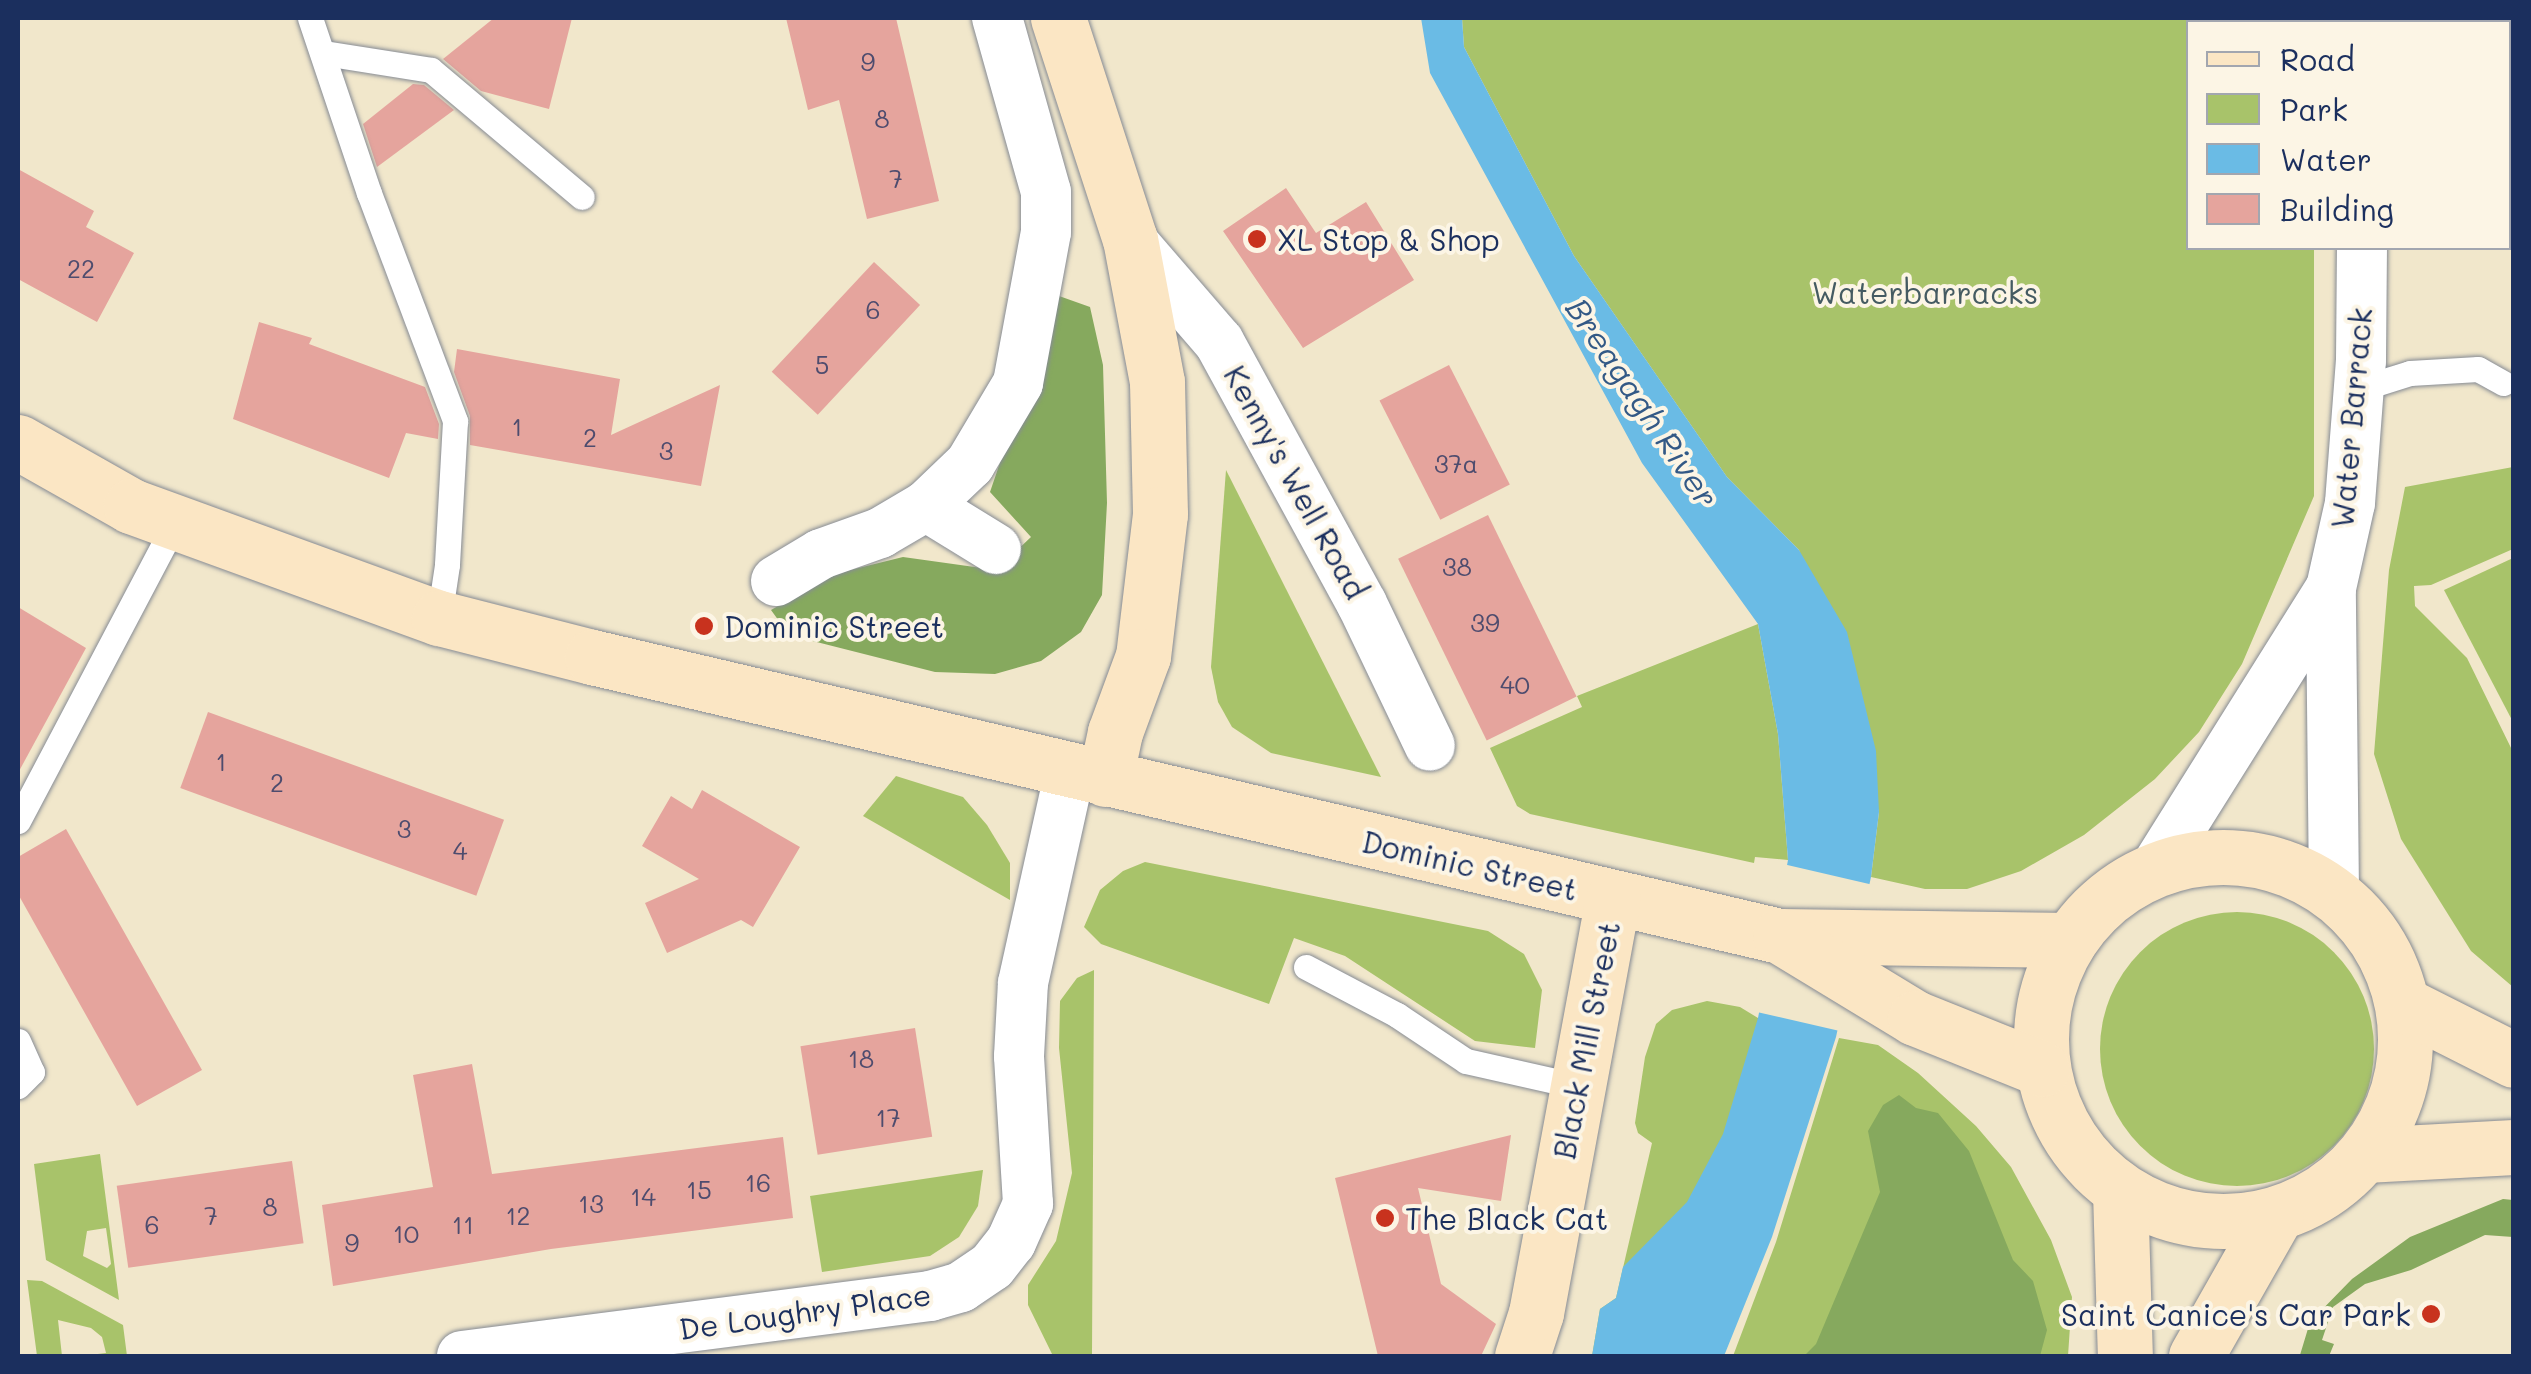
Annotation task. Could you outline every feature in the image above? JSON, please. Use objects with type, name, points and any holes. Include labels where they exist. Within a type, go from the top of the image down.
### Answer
[{"type":"main road","name":"Kenny's Well Road","points":[[1058,18],[1130,239],[1157,382],[1160,514],[1142,656],[1115,732],[1087,775]]},
{"type":"main road","name":"Dominic Street","points":[[18,442],[131,506],[438,618],[1087,775],[1759,931],[2070,940]]},
{"type":"main road","points":[[2216,856],[2278,864],[2334,894],[2366,924],[2390,962],[2402,1004],[2405,1057],[2392,1110],[2365,1154],[2325,1191],[2276,1214],[2223,1223],[2169,1215],[2120,1192],[2074,1144],[2057,1116],[2042,1068],[2041,1024],[2050,980],[2070,940],[2106,898],[2154,870],[2216,856]]},
{"type":"main road","name":"Black Mill Street","points":[[1522,1356],[1536,1313],[1613,899]]},
{"type":"main road","name":"Dominic Street","points":[[1759,931],[1888,1004],[2042,1068]]},
{"type":"main road","points":[[2402,1004],[2514,1060]]},
{"type":"main road","points":[[2365,1154],[2514,1148]]},
{"type":"main road","points":[[2120,1192],[2125,1356]]},
{"type":"main road","points":[[2196,1356],[2276,1214]]},
{"type":"street","points":[[776,580],[821,554],[880,532],[926,506],[970,464],[1018,383],[1046,232],[1046,192],[997,18]]},
{"type":"street","name":"Kenny's Well Road","points":[[1130,239],[1219,342],[1362,604],[1430,746]]},
{"type":"street","name":"Water Barrack","points":[[2334,894],[2331,588],[2350,503],[2359,389],[2362,250]]},
{"type":"street","points":[[926,506],[996,550]]},
{"type":"street","name":"Water Barrack","points":[[2154,870],[2331,588]]},
{"type":"street","name":"De Loughry Place","points":[[462,1356],[930,1296],[962,1287],[992,1266],[1011,1242],[1028,1204],[1019,1056],[1022,983],[1087,775]]},
{"type":"lane","points":[[310,18],[369,193],[455,421],[447,565],[438,618]]},
{"type":"lane","points":[[324,53],[431,70],[582,197]]},
{"type":"lane","points":[[2359,389],[2410,373],[2478,369],[2504,383]]},
{"type":"lane","points":[[18,822],[174,523]]},
{"type":"lane","points":[[1306,967],[1397,1015],[1466,1061],[1577,1086]]},
{"type":"lane","points":[[18,1041],[32,1072],[18,1086]]},
{"type":"green space","name":"Waterbarracks","points":[[1462,18],[2295,18],[2186,20],[2186,250],[2314,250],[2314,496],[2242,664],[2199,732],[2155,779],[2084,835],[2021,871],[1967,889],[1925,889],[1871,877],[1879,812],[1799,550],[1727,477],[1574,256],[1464,47]]},
{"type":"green space","points":[[1045,291],[1090,307],[1103,365],[1107,503],[1102,595],[1081,632],[1041,661],[995,674],[935,672],[789,635],[771,610],[834,574],[903,557],[996,570],[1031,537],[990,492],[1025,389]]},
{"type":"green space","points":[[2513,467],[2513,549],[2431,585],[2414,586],[2415,606],[2467,658],[2513,752],[2513,987],[2471,951],[2401,839],[2374,754],[2389,570],[2405,487]]},
{"type":"green space","points":[[1226,470],[1381,777],[1271,753],[1232,727],[1218,702],[1211,667]]},
{"type":"green space","points":[[2513,558],[2513,722],[2444,590]]},
{"type":"green space","points":[[1758,624],[1778,734],[1788,860],[1755,857],[1754,863],[1530,814],[1517,806],[1490,748],[1582,707],[1577,696]]},
{"type":"green space","points":[[896,776],[963,797],[987,825],[1010,863],[1010,900],[863,816]]},
{"type":"green space","points":[[1145,862],[1488,931],[1524,954],[1542,990],[1535,1048],[1475,1041],[1345,956],[1294,938],[1269,1004],[1101,944],[1084,927],[1100,890],[1123,871]]},
{"type":"green space","points":[[2237,912],[2289,922],[2334,952],[2364,997],[2374,1049],[2364,1101],[2334,1146],[2289,1176],[2237,1186],[2185,1176],[2140,1146],[2110,1101],[2100,1049],[2110,997],[2140,952],[2185,922]]},
{"type":"green space","points":[[1094,970],[1092,1356],[1053,1356],[1028,1305],[1028,1285],[1056,1241],[1072,1173],[1059,1048],[1060,1001],[1077,978]]},
{"type":"green space","points":[[1707,1001],[1740,1007],[1758,1018],[1767,1089],[1592,1356],[1600,1309],[1616,1298],[1652,1143],[1638,1133],[1635,1123],[1645,1057],[1656,1024],[1672,1010]]},
{"type":"green space","points":[[1839,1038],[1878,1045],[1918,1073],[1976,1126],[2011,1167],[2051,1240],[2072,1297],[2068,1356],[1733,1356],[1776,1242]]},
{"type":"green space","points":[[1899,1095],[1916,1108],[1938,1113],[1969,1151],[2013,1260],[2033,1281],[2047,1330],[2040,1356],[1804,1356],[1816,1344],[1880,1192],[1868,1131],[1883,1105]]},
{"type":"green space","points":[[100,1154],[119,1300],[46,1260],[34,1164]],"holes":[[[106,1228],[111,1264],[107,1268],[83,1256],[87,1231]]]},
{"type":"green space","points":[[983,1170],[978,1206],[959,1237],[930,1256],[822,1272],[810,1196]]},
{"type":"green space","points":[[2503,1199],[2513,1200],[2513,1237],[2485,1235],[2411,1270],[2365,1284],[2333,1307],[2322,1340],[2334,1344],[2329,1356],[2300,1355],[2310,1322],[2352,1279],[2410,1237]]},
{"type":"green space","points":[[27,1280],[42,1281],[123,1325],[127,1356],[81,1356],[106,1353],[102,1337],[91,1328],[58,1320],[62,1356],[37,1356]]},
{"type":"water","name":"Breagagh River","points":[[1421,18],[1462,18],[1464,47],[1574,256],[1727,477],[1799,550],[1847,632],[1876,751],[1879,812],[1871,877],[1836,1037],[1772,1237],[1724,1356],[1592,1356],[1600,1309],[1616,1298],[1623,1267],[1687,1202],[1723,1134],[1758,1018],[1788,860],[1778,734],[1758,624],[1642,463],[1430,73]]},
{"type":"pier","points":[[1783,864],[1875,885],[1841,1031],[1749,1010]]},
{"type":"building","points":[[494,18],[572,18],[549,109],[481,91],[443,59]]},
{"type":"building","points":[[786,18],[896,18],[939,201],[867,219],[839,100],[808,110]]},
{"type":"building","points":[[413,84],[424,85],[454,110],[377,167],[363,124]]},
{"type":"building","points":[[18,169],[94,211],[86,227],[134,253],[97,322],[18,279]]},
{"type":"building","points":[[1286,188],[1316,233],[1366,202],[1414,280],[1303,348],[1223,231]]},
{"type":"building","points":[[874,262],[920,305],[818,415],[772,372]]},
{"type":"building","points":[[259,322],[312,338],[309,344],[425,387],[439,424],[438,439],[406,433],[389,478],[233,419]]},
{"type":"building","points":[[457,349],[620,379],[611,435],[720,385],[701,486],[470,445],[470,416],[454,372]]},
{"type":"building","points":[[1449,365],[1510,484],[1440,520],[1380,400]]},
{"type":"building","points":[[1488,515],[1577,697],[1487,740],[1398,559]]},
{"type":"building","points":[[18,607],[86,648],[18,773]]},
{"type":"building","points":[[208,712],[504,820],[476,896],[180,788]]},
{"type":"building","points":[[702,790],[800,847],[753,927],[741,920],[667,953],[645,903],[699,879],[642,846],[671,796],[692,809]]},
{"type":"building","points":[[66,829],[202,1070],[137,1106],[18,894],[18,857]]},
{"type":"building","points":[[915,1028],[932,1137],[818,1155],[800,1046]]},
{"type":"building","points":[[472,1064],[492,1174],[783,1137],[793,1218],[551,1249],[333,1286],[322,1205],[433,1187],[413,1075]]},
{"type":"building","points":[[1511,1135],[1501,1201],[1418,1188],[1441,1284],[1496,1324],[1481,1356],[1378,1356],[1335,1178]]},
{"type":"building","points":[[292,1161],[304,1243],[128,1268],[117,1186]]},
{"type":"place","name":"XL Stop & Shop","points":[[1257,239]]},
{"type":"place","name":"Dominic Street","points":[[704,626]]},
{"type":"place","name":"The Black Cat","points":[[1385,1218]]},
{"type":"place","name":"Saint Canice's Car Park","points":[[2431,1314]]}]
